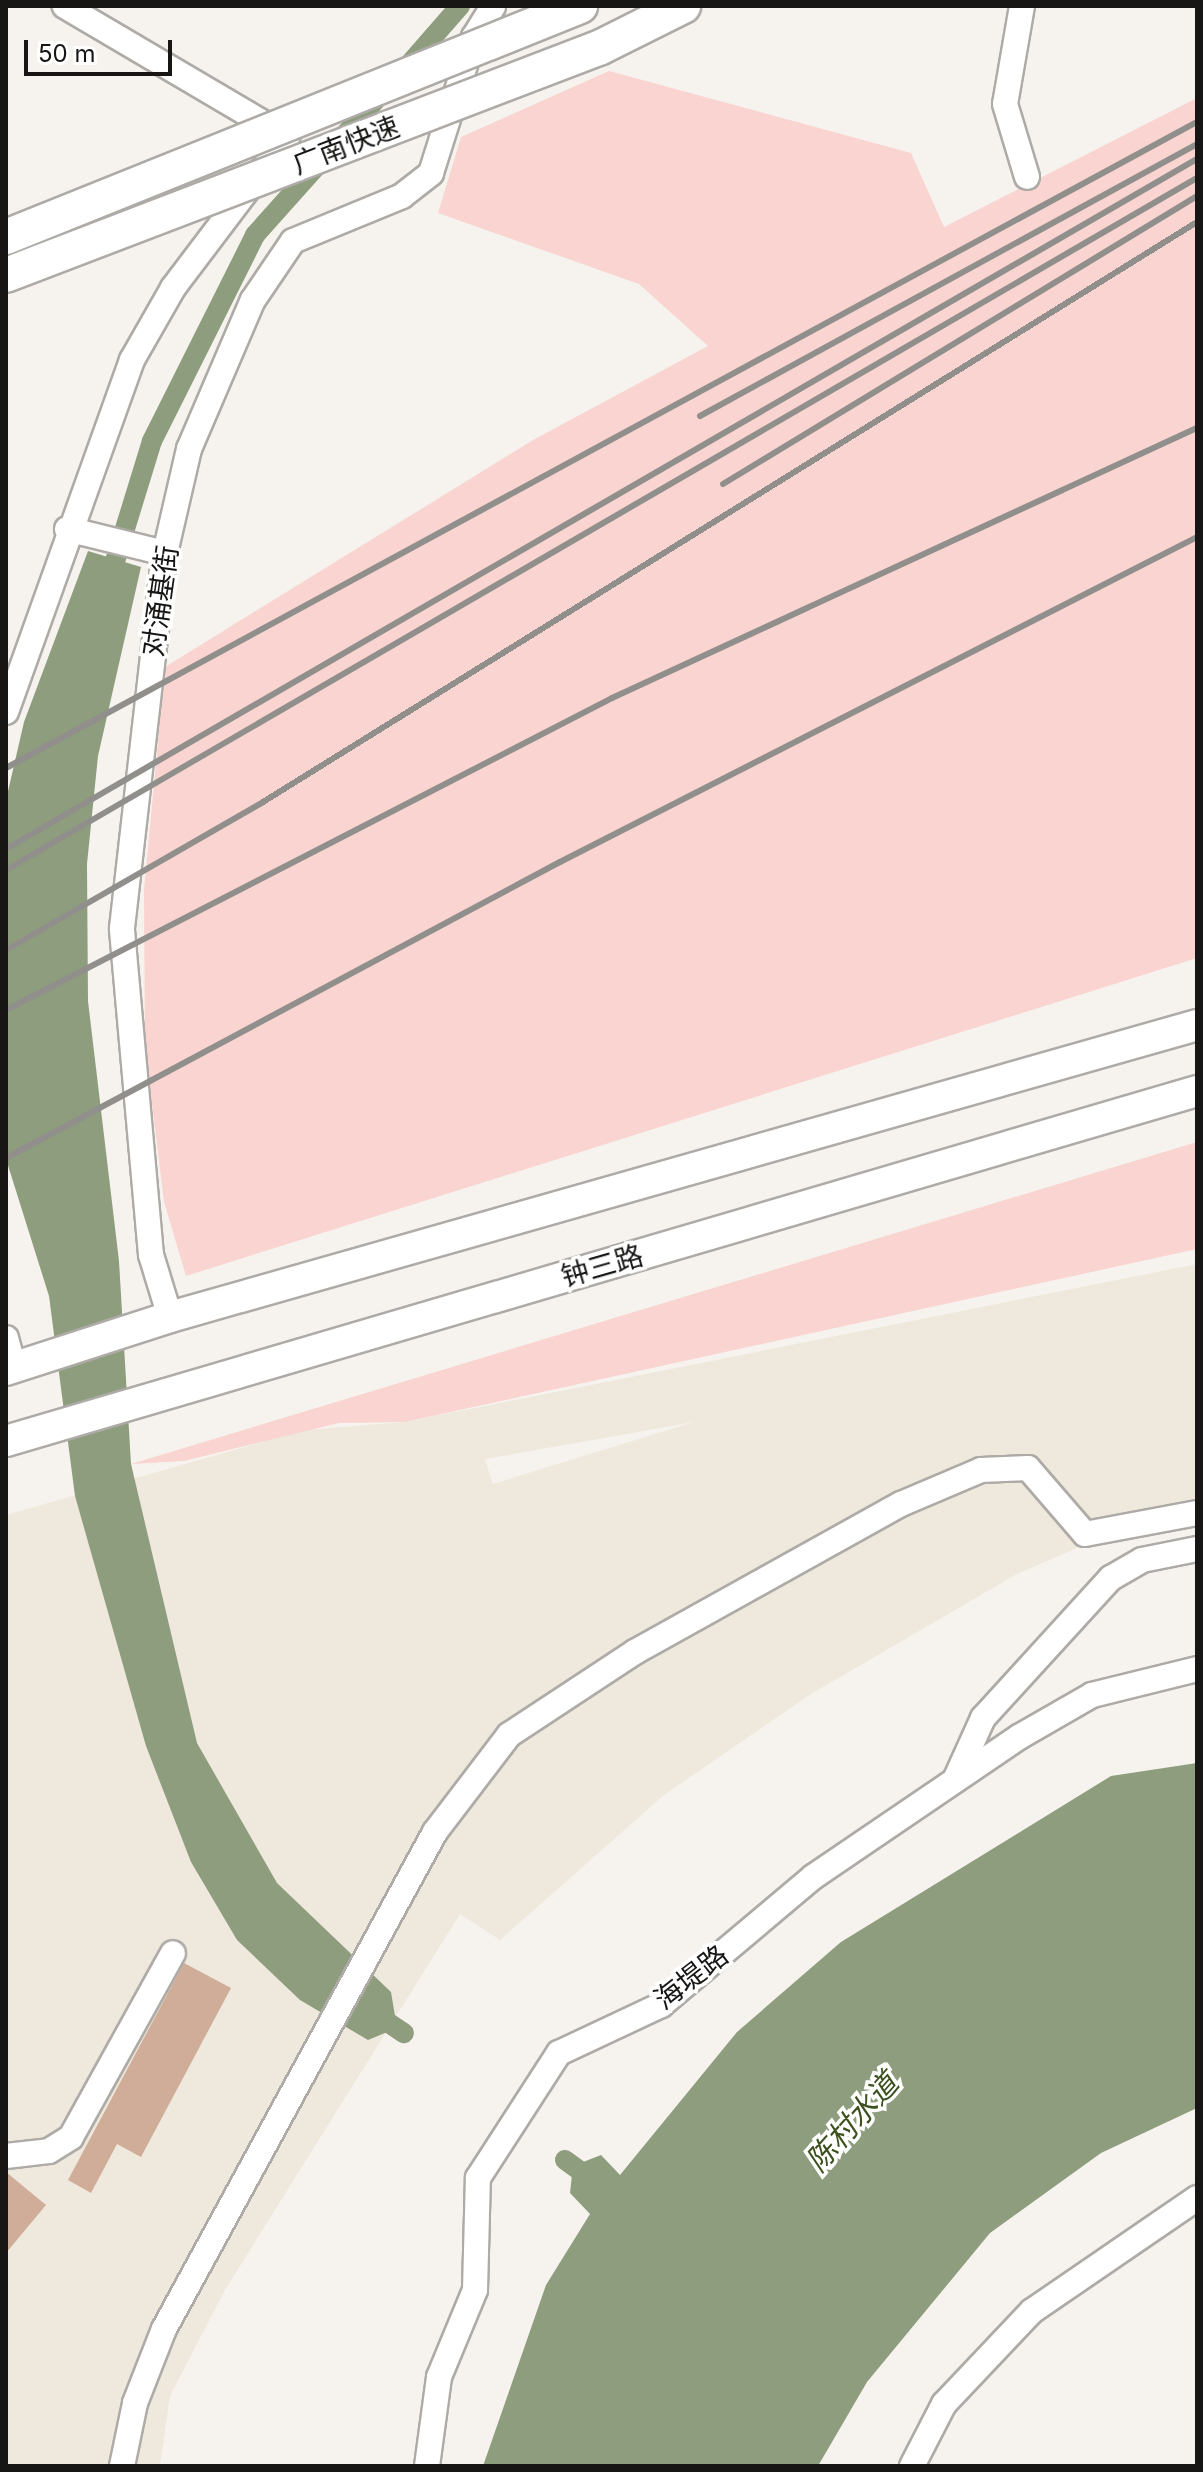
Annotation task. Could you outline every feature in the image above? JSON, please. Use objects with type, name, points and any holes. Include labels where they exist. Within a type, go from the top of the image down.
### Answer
[{"type":"highway","name":"广南快速","points":[[6,237],[580,6]]},
{"type":"highway","name":"广南快速","points":[[6,275],[601,47],[683,6]]},
{"type":"main road","points":[[9,1359],[126,1331],[908,1113],[1197,1025]]},
{"type":"main road","name":"钟三路","points":[[6,1441],[1197,1091]]},
{"type":"street","points":[[6,712],[67,529],[132,360],[173,288],[287,137],[65,6]]},
{"type":"street","name":"对涌基街","points":[[170,1317],[151,1255],[122,928],[158,552],[189,449],[253,300],[293,241],[402,196],[431,173],[474,37],[493,6]]},
{"type":"street","points":[[1022,6],[1005,104],[1027,177]]},
{"type":"street","points":[[67,529],[158,552]]},
{"type":"street","points":[[122,2466],[135,2403],[164,2329],[325,2041],[452,1804],[509,1735],[567,1691],[901,1504],[1010,1464],[1034,1473],[1085,1534],[1197,1513]]},
{"type":"street","points":[[953,1782],[983,1718],[1111,1578],[1142,1560],[1197,1549]]},
{"type":"street","name":"海堤路","points":[[427,2466],[439,2377],[475,2290],[478,2178],[559,2053],[661,2005],[813,1877],[953,1782],[1092,1695],[1197,1669]]},
{"type":"street","points":[[6,2156],[49,2151],[71,2137],[173,1953]]},
{"type":"street","points":[[912,2466],[944,2404],[1032,2311],[1197,2198]]},
{"type":"shaded area","points":[[609,71],[911,153],[944,227],[1197,98],[1197,958],[186,1276],[164,1202],[145,1046],[144,890],[165,667],[533,440],[708,346],[639,284],[438,213],[461,137]]},
{"type":"shaded area","points":[[1197,1142],[1197,1249],[405,1422],[339,1423],[184,1461],[131,1464]]},
{"type":"shaded area","points":[[1197,1264],[1197,1519],[1093,1541],[1017,1574],[811,1694],[664,1795],[500,1940],[460,1914],[225,2290],[170,2396],[160,2466],[6,2466],[6,1515],[304,1430],[405,1422]],"holes":[[[694,1422],[493,1484],[486,1459]]]},
{"type":"water","points":[[88,551],[141,567],[98,756],[87,864],[88,1001],[119,1261],[131,1464],[197,1743],[277,1883],[391,1992],[397,2028],[368,2040],[300,2000],[237,1940],[191,1862],[146,1746],[75,1496],[49,1296],[6,1159],[6,800],[24,722]]},
{"type":"water","name":"陈村水道","points":[[1197,1763],[1197,2108],[1101,2153],[990,2233],[867,2382],[818,2466],[483,2466],[546,2285],[590,2214],[570,2193],[573,2166],[601,2155],[620,2175],[737,2032],[841,1942],[1111,1776]]},
{"type":"building","points":[[184,1963],[231,1988],[141,2157],[117,2144],[91,2193],[68,2180]]},
{"type":"building","points":[[6,2172],[46,2205],[6,2253]]},
{"type":"waterway","points":[[405,69],[460,6]]},
{"type":"waterway","points":[[108,584],[152,441],[255,235],[383,92]]},
{"type":"waterway","points":[[374,2013],[404,2033]]},
{"type":"waterway","points":[[565,2160],[595,2182]]},
{"type":"railway","points":[[6,768],[1197,122]]},
{"type":"railway","points":[[700,416],[1197,144]]},
{"type":"railway","points":[[6,849],[1197,159]]},
{"type":"railway","points":[[6,870],[1197,178]]},
{"type":"railway","points":[[723,484],[1197,196]]},
{"type":"railway","points":[[6,950],[263,802],[1197,222]]},
{"type":"railway","points":[[6,1010],[612,698],[1197,428]]},
{"type":"railway","points":[[6,1158],[560,862],[1197,537]]}]
